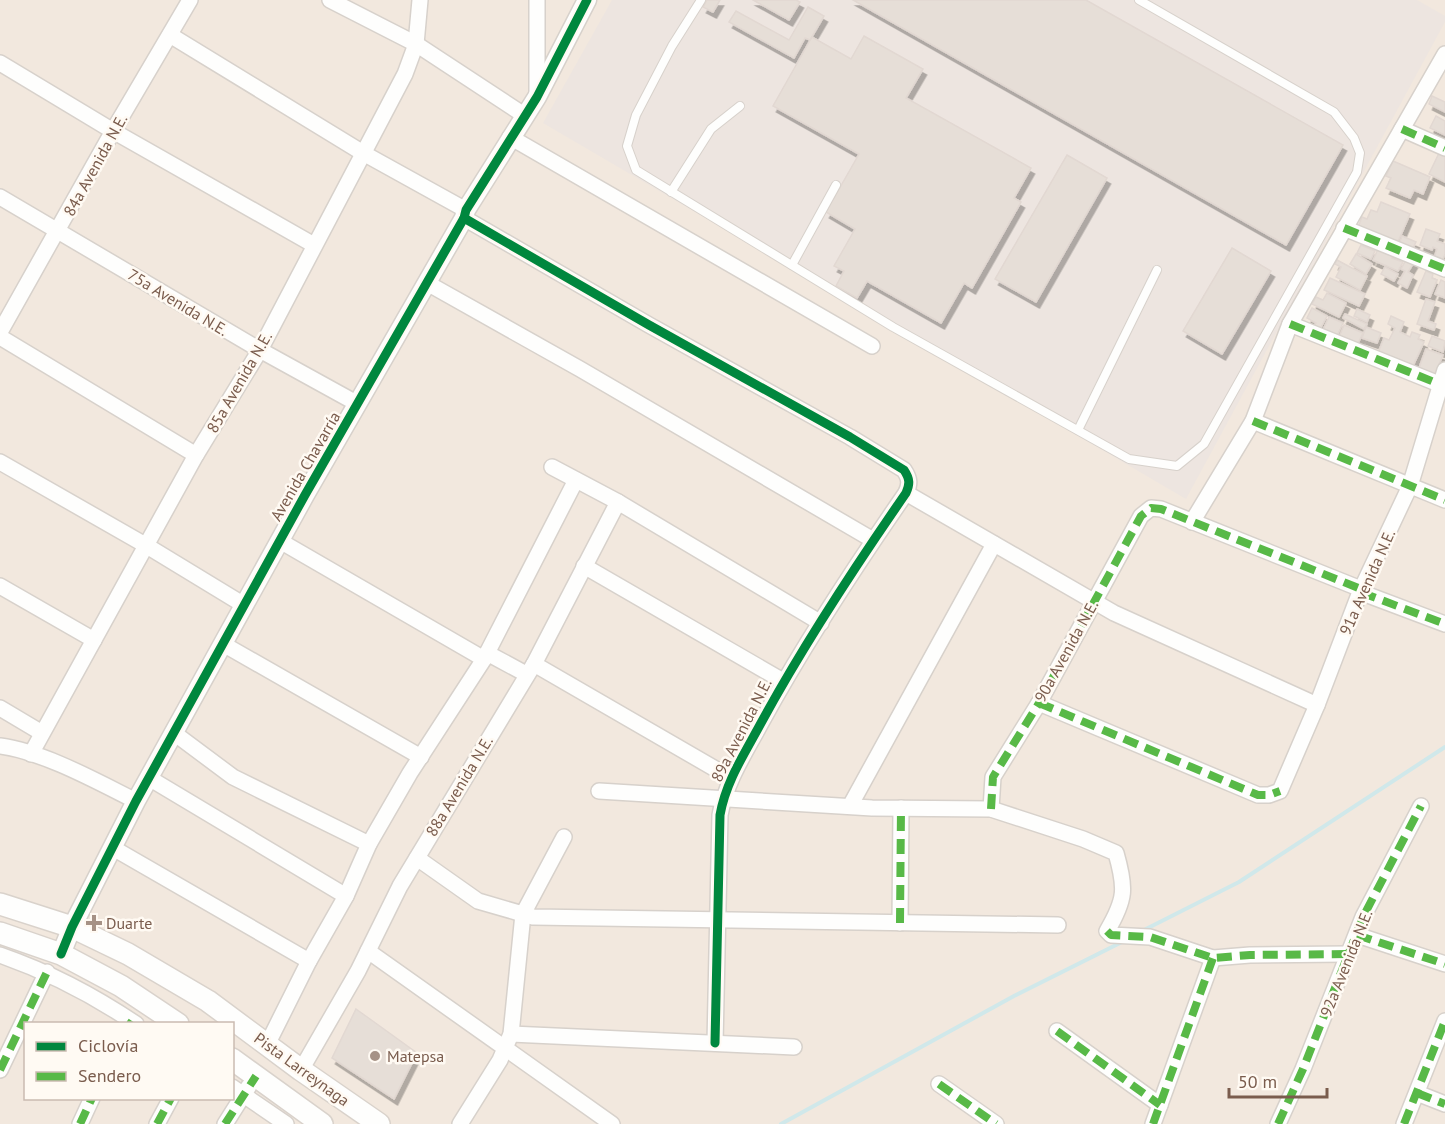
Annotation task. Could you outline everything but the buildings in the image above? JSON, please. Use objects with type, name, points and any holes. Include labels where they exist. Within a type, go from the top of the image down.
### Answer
[{"type":"main road","name":"Pista Larreynaga","points":[[0,904],[72,927],[128,954],[208,1001],[379,1124]]},
{"type":"main road","points":[[0,933],[61,954],[121,987],[176,1022]]},
{"type":"main road","points":[[234,1041],[248,1039],[267,1045]]},
{"type":"main road","name":"Pista Larreynaga","points":[[234,1060],[255,1076],[278,1115],[322,1124]]},
{"type":"street","name":"84a Avenida N.E.","points":[[0,332],[190,0]]},
{"type":"street","points":[[330,0],[416,44],[524,115]]},
{"type":"street","name":"85a Avenida N.E.","points":[[31,754],[196,455],[260,350],[405,74],[416,44],[420,0]]},
{"type":"street","points":[[537,0],[537,97]]},
{"type":"street","name":"Avenida Chavarría","points":[[61,954],[72,927],[136,801],[244,605],[465,214],[510,137],[537,97],[587,0]]},
{"type":"street","points":[[170,35],[649,326],[850,437],[904,470],[909,477],[910,485],[906,494],[1114,613],[1317,705]]},
{"type":"street","points":[[1445,54],[1290,324],[1253,421],[1192,522],[1361,589],[1360,592],[1445,624]]},
{"type":"street","points":[[0,63],[113,131],[314,245]]},
{"type":"street","points":[[1402,129],[1445,147]]},
{"type":"street","points":[[510,137],[872,346]]},
{"type":"street","name":"75a Avenida N.E.","points":[[0,197],[260,350],[358,404]]},
{"type":"street","points":[[1344,228],[1445,269]]},
{"type":"street","points":[[428,283],[873,540]]},
{"type":"street","points":[[1290,324],[1439,384]]},
{"type":"street","points":[[0,337],[196,455]]},
{"type":"street","name":"91a Avenida N.E.","points":[[1039,703],[1258,795],[1269,795],[1281,791],[1360,592],[1410,486],[1445,370]]},
{"type":"street","points":[[1253,421],[1445,500]]},
{"type":"street","points":[[0,462],[147,546],[244,605]]},
{"type":"street","points":[[552,467],[618,502],[821,623]]},
{"type":"street","points":[[267,1045],[309,961],[346,896],[369,844],[485,656],[576,480]]},
{"type":"street","name":"89a Avenida N.E.","points":[[715,1043],[720,815],[723,799],[731,777],[783,681],[873,540],[906,494]]},
{"type":"street","name":"88a Avenida N.E.","points":[[301,1070],[368,951],[400,886],[530,669],[618,502]]},
{"type":"street","name":"90a Avenida N.E.","points":[[991,809],[993,777],[1039,703],[1141,516],[1151,508],[1161,509],[1192,522]]},
{"type":"street","points":[[280,541],[485,656],[530,669],[731,777]]},
{"type":"street","points":[[850,806],[994,544]]},
{"type":"street","points":[[584,566],[783,681]]},
{"type":"street","points":[[0,586],[94,640]]},
{"type":"street","points":[[223,644],[421,757]]},
{"type":"street","points":[[0,708],[42,733]]},
{"type":"street","points":[[174,733],[233,777],[369,844]]},
{"type":"street","points":[[0,746],[13,748],[81,773],[136,801]]},
{"type":"street","points":[[149,778],[346,896]]},
{"type":"street","points":[[599,791],[850,806],[991,809],[1083,839],[1116,853],[1124,881],[1119,911],[1107,931],[1111,935],[1150,937],[1213,958],[1250,955],[1349,954]]},
{"type":"street","name":"92a Avenida N.E.","points":[[1278,1124],[1303,1069],[1363,917],[1396,851],[1422,806]]},
{"type":"street","points":[[900,923],[901,808]]},
{"type":"street","points":[[460,1124],[500,1060],[508,1041],[523,914],[564,837]]},
{"type":"street","points":[[113,848],[309,961]]},
{"type":"street","points":[[417,858],[478,901],[533,917],[1058,925]]},
{"type":"street","points":[[1357,935],[1445,964]]},
{"type":"street","points":[[368,951],[508,1041],[612,1124]]},
{"type":"street","points":[[0,955],[47,972],[102,1001],[132,1022]]},
{"type":"street","points":[[1153,1124],[1213,958]]},
{"type":"street","points":[[0,1071],[47,972]]},
{"type":"street","points":[[1404,1124],[1445,1021]]},
{"type":"street","points":[[1057,1031],[1160,1105]]},
{"type":"street","points":[[508,1041],[715,1043],[794,1047]]},
{"type":"street","points":[[225,1124],[238,1091],[255,1076]]},
{"type":"street","points":[[939,1084],[996,1124]]},
{"type":"street","points":[[238,1091],[278,1115]]},
{"type":"street","points":[[1417,1093],[1445,1104]]},
{"type":"street","points":[[80,1124],[92,1100]]},
{"type":"street","points":[[157,1124],[170,1100]]},
{"type":"lane","points":[[701,0],[672,46],[636,115],[627,146],[636,170],[893,327],[1129,459],[1177,466],[1204,444],[1357,172],[1360,153],[1354,138],[1334,112],[1139,0]]},
{"type":"lane","points":[[671,192],[711,129],[740,106]]},
{"type":"lane","points":[[792,265],[836,185]]},
{"type":"lane","points":[[1078,430],[1157,270]]},
{"type":"shaded area","points":[[0,0],[1445,0],[1445,1124],[0,1124]]},
{"type":"shaded area","points":[[612,0],[1417,0],[1445,16],[1445,22],[1186,499],[543,123]]},
{"type":"waterway","points":[[1142,931],[1239,882],[1445,747]]},
{"type":"waterway","points":[[781,1124],[1014,996],[1122,942]]},
{"type":"marked path","points":[[1402,129],[1445,148]]},
{"type":"marked path","points":[[1344,228],[1445,269]]},
{"type":"marked path","points":[[1290,324],[1439,384]]},
{"type":"marked path","points":[[1253,421],[1445,500]]},
{"type":"marked path","points":[[991,809],[993,777],[1039,703],[1141,516],[1151,508],[1161,509],[1361,589],[1360,592],[1445,624]]},
{"type":"marked path","points":[[1039,703],[1258,795],[1269,795],[1280,791]]},
{"type":"marked path","points":[[1278,1124],[1303,1069],[1363,917],[1421,806]]},
{"type":"marked path","points":[[900,923],[901,808]]},
{"type":"marked path","points":[[1107,931],[1111,935],[1150,937],[1213,958],[1250,955],[1349,954]]},
{"type":"marked path","points":[[1357,935],[1445,964]]},
{"type":"marked path","points":[[1153,1124],[1213,958]]},
{"type":"marked path","points":[[0,1070],[47,972]]},
{"type":"marked path","points":[[1404,1124],[1445,1021]]},
{"type":"marked path","points":[[1057,1031],[1160,1105]]},
{"type":"marked path","points":[[225,1124],[256,1076]]},
{"type":"marked path","points":[[939,1084],[996,1124]]},
{"type":"marked path","points":[[1417,1093],[1445,1104]]},
{"type":"marked path","points":[[80,1124],[91,1100]]},
{"type":"marked path","points":[[157,1124],[170,1100]]},
{"type":"cycle path","points":[[61,954],[72,927],[136,801],[305,495],[464,218],[466,210],[537,97],[587,0]]},
{"type":"cycle path","points":[[464,218],[850,437],[904,470],[908,479],[906,493],[794,664],[743,756],[727,790],[720,815],[715,1043]]},
{"type":"place","name":"Duarte","points":[[94,923]]},
{"type":"place","name":"Matepsa","points":[[375,1056]]}]
